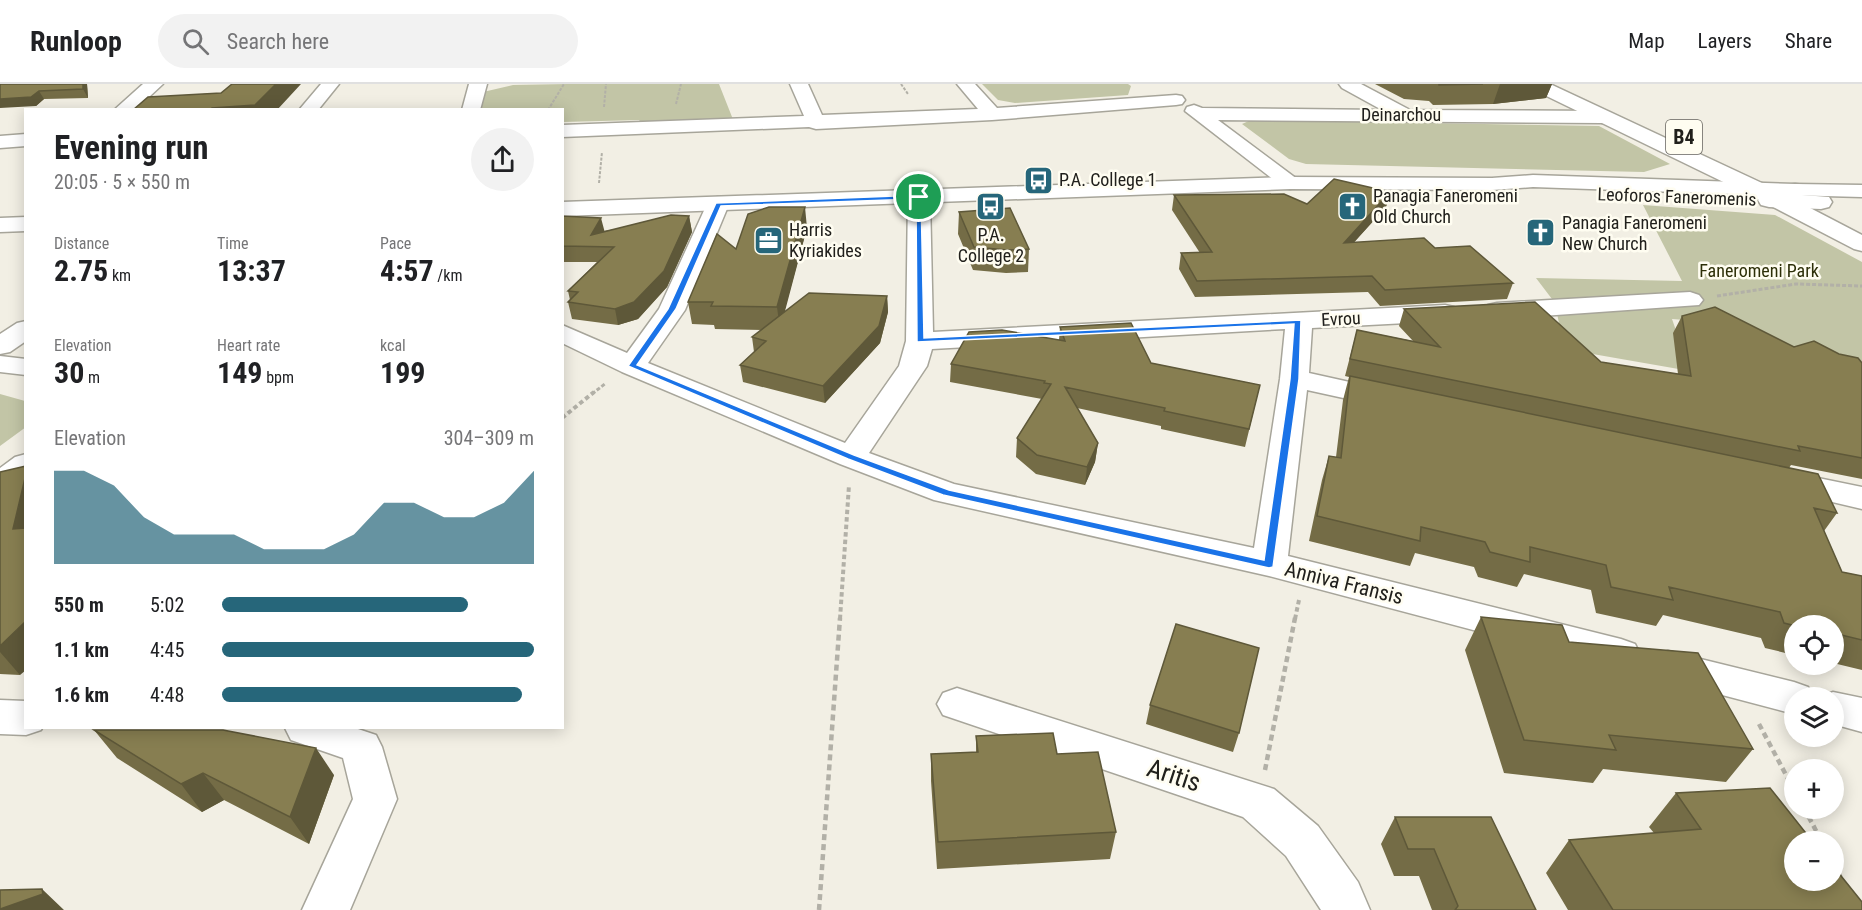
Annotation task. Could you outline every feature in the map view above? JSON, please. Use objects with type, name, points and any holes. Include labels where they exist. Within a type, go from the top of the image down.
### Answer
[{"type":"street","points":[[125,108],[154,84]]},
{"type":"street","points":[[310,108],[330,84]]},
{"type":"street","points":[[472,108],[478,84]]},
{"type":"street","points":[[799,84],[816,123]]},
{"type":"street","points":[[966,84],[992,114]]},
{"type":"street","points":[[1152,84],[1199,114],[1290,183]]},
{"type":"street","points":[[1348,84],[1406,115]]},
{"type":"street","name":"B4","points":[[1536,84],[1756,189],[1788,195]]},
{"type":"street","name":"B4","points":[[1572,84],[1788,195],[1862,244]]},
{"type":"street","points":[[564,131],[816,123],[992,114],[1176,100]]},
{"type":"street","name":"Deinarchou","points":[[1199,114],[1603,117]]},
{"type":"street","points":[[0,142],[24,140]]},
{"type":"street","name":"Leoforos Faneromenis","points":[[564,209],[1290,183],[1492,184],[1533,181],[1756,189]]},
{"type":"street","name":"Leoforos Faneromenis","points":[[1492,184],[1536,192],[1788,195],[1862,191]]},
{"type":"street","name":"Leoforos Faneromenis","points":[[1788,195],[1821,202],[1862,204]]},
{"type":"street","points":[[851,457],[913,366],[920,340],[919,197]]},
{"type":"street","points":[[1821,202],[1862,222]]},
{"type":"street","points":[[632,366],[672,309],[718,204]]},
{"type":"street","points":[[0,225],[24,224]]},
{"type":"street","name":"Evrou","points":[[920,340],[1690,300]]},
{"type":"street","points":[[1269,564],[1294,379],[1299,321]]},
{"type":"street","points":[[0,346],[24,331]]},
{"type":"street","name":"Anniva Fransis","points":[[564,334],[632,366],[851,457],[946,493],[1269,564],[1784,695]]},
{"type":"street","points":[[0,364],[24,367]]},
{"type":"street","points":[[1294,379],[1422,406]]},
{"type":"street","points":[[0,483],[24,465]]},
{"type":"street","points":[[1758,476],[1862,498]]},
{"type":"street","name":"Aritis","points":[[957,704],[1258,803],[1302,841],[1341,898],[1346,910]]},
{"type":"street","points":[[1844,711],[1862,715]]},
{"type":"street","points":[[0,717],[24,718]]},
{"type":"street","points":[[309,729],[361,747],[375,799],[326,910]]},
{"type":"path","points":[[549,108],[564,84]]},
{"type":"path","points":[[604,108],[606,84]]},
{"type":"path","points":[[596,208],[605,130]]},
{"type":"path","points":[[1690,300],[1796,284],[1862,286]]},
{"type":"path","points":[[564,416],[632,366]]},
{"type":"path","points":[[819,910],[851,457]]},
{"type":"path","points":[[1258,803],[1304,573]]},
{"type":"path","points":[[1737,683],[1784,771]]},
{"type":"green space","points":[[719,84],[734,122],[643,125],[639,120],[564,122],[564,108],[479,108],[483,92],[513,85]]},
{"type":"green space","points":[[982,84],[1128,84],[1131,86],[1128,95],[1015,103],[998,100]]},
{"type":"green space","points":[[1251,120],[1599,126],[1670,164],[1644,172],[1306,164],[1289,159],[1242,124]]},
{"type":"green space","name":"Faneromeni Park","points":[[1643,205],[1775,215],[1862,262],[1862,380],[1737,324],[1672,319],[1690,371],[1564,349],[1555,303],[1536,278],[1682,281]]},
{"type":"green space","points":[[0,394],[24,401],[24,428],[0,446]]},
{"type":"building","points":[[0,84],[83,84],[83,89],[39,91],[31,97],[0,99]]},
{"type":"building","points":[[232,84],[276,84],[255,105],[212,108],[135,108],[148,97],[221,93]]},
{"type":"building","points":[[1334,179],[1390,192],[1344,243],[1424,238],[1435,248],[1470,246],[1513,283],[1385,290],[1372,276],[1197,281],[1181,253],[1212,252],[1174,195],[1284,194],[1307,204]]},
{"type":"building","points":[[769,207],[805,207],[777,307],[711,306],[713,302],[688,302],[717,234],[736,249],[748,214]]},
{"type":"building","points":[[1010,208],[1029,249],[974,247],[959,212]]},
{"type":"building","points":[[671,215],[689,216],[664,271],[634,302],[615,309],[568,302],[578,292],[568,291],[614,247],[564,246],[564,216],[601,218],[591,235]]},
{"type":"building","points":[[809,293],[887,296],[879,326],[823,386],[740,365],[766,341],[752,337]]},
{"type":"building","points":[[1535,302],[1601,362],[1691,376],[1682,316],[1715,307],[1794,347],[1814,341],[1839,354],[1858,358],[1862,363],[1862,458],[1798,446],[1800,451],[1350,359],[1357,330],[1440,347],[1404,309]]},
{"type":"building","points":[[1131,323],[1151,363],[1260,385],[1249,429],[1065,387],[1098,443],[1087,467],[1037,455],[1017,438],[1051,384],[951,364],[969,332],[1002,330],[1065,341],[1060,327]]},
{"type":"building","points":[[1350,376],[1818,474],[1837,513],[1814,508],[1842,572],[1862,576],[1862,640],[1844,636],[1844,615],[1784,615],[1784,623],[1780,612],[1669,587],[1673,600],[1611,587],[1606,565],[1530,547],[1530,562],[1490,552],[1485,542],[1421,527],[1420,541],[1317,516],[1329,456],[1341,458]]},
{"type":"building","points":[[24,466],[24,482],[13,529],[24,528],[24,623],[0,646],[0,472]]},
{"type":"building","points":[[1481,617],[1562,625],[1569,642],[1698,653],[1753,749],[1609,735],[1616,750],[1524,740]]},
{"type":"building","points":[[1176,624],[1259,648],[1239,733],[1150,705]]},
{"type":"building","points":[[94,730],[223,730],[316,748],[290,817],[203,773],[181,784]]},
{"type":"building","points":[[1053,733],[1057,754],[1098,752],[1116,832],[938,842],[931,754],[978,752],[976,736]]},
{"type":"building","points":[[1770,788],[1784,806],[1784,819],[1795,819],[1804,831],[1784,831],[1784,891],[1844,891],[1844,880],[1862,902],[1862,910],[1613,910],[1569,840],[1701,829],[1676,793]]},
{"type":"building","points":[[1395,817],[1491,817],[1536,910],[1455,910],[1458,906],[1434,849],[1408,849]]},
{"type":"building","points":[[42,889],[43,894],[0,909],[0,890]]},
{"type":"place","name":"P.A. College 1","points":[[1038,180]]},
{"type":"place","name":"P.A. College 2","points":[[991,206]]},
{"type":"place","name":"Panagia Faneromeni Old Church","points":[[1352,206]]},
{"type":"place","name":"Panagia Faneromeni New Church","points":[[1541,233]]},
{"type":"place","name":"Harris Kyriakides","points":[[768,240]]},
{"type":"route","points":[[919,197],[920,340],[1299,321],[1294,379],[1269,564],[946,493],[851,457],[632,366],[672,309],[718,204],[919,197]]}]
